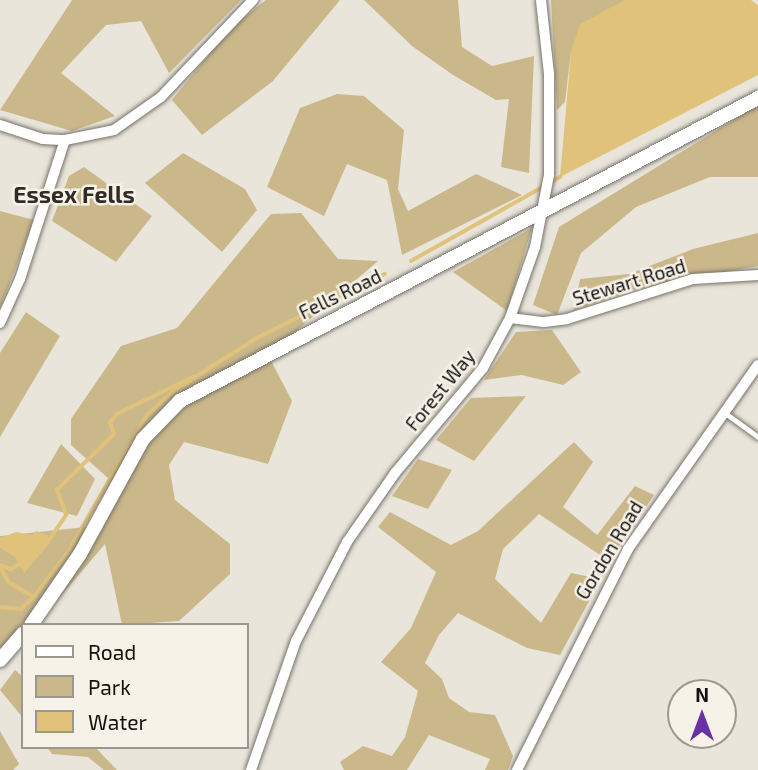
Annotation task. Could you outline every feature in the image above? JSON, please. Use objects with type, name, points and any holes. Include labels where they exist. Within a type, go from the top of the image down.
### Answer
[{"type":"street","points":[[0,125],[43,139],[65,140],[114,130],[141,114],[253,0]]},
{"type":"street","name":"Forest Way","points":[[251,770],[296,640],[347,542],[395,473],[483,368],[510,318],[543,212],[549,175],[549,74],[541,0]]},
{"type":"street","name":"Fells Road","points":[[31,623],[80,554],[142,439],[180,401],[758,98]]},
{"type":"street","points":[[0,323],[20,279],[65,140]]},
{"type":"street","name":"Stewart Road","points":[[510,318],[544,322],[567,319],[693,279],[758,275]]},
{"type":"street","name":"Gordon Road","points":[[517,770],[628,549],[722,411],[758,365]]},
{"type":"street","points":[[0,660],[21,636]]},
{"type":"lane","points":[[722,411],[758,437]]},
{"type":"green space","points":[[72,0],[241,0],[169,73],[141,21],[106,25],[61,73],[115,116],[72,131],[0,110]]},
{"type":"green space","points":[[266,0],[340,0],[273,81],[202,135],[172,100],[231,28]]},
{"type":"green space","points":[[364,0],[458,0],[462,47],[492,66],[534,56],[529,173],[501,167],[509,99],[496,100],[453,75],[412,46]]},
{"type":"green space","points":[[551,0],[625,0],[604,13],[571,52],[565,102],[557,110]]},
{"type":"green space","points":[[337,94],[364,96],[404,130],[398,189],[408,211],[476,174],[522,195],[402,255],[387,180],[347,164],[324,216],[267,187],[300,108]]},
{"type":"green space","points":[[758,105],[758,177],[710,177],[636,207],[581,253],[557,315],[533,305],[559,227]]},
{"type":"green space","points":[[183,153],[245,189],[257,210],[222,252],[145,183]]},
{"type":"green space","points":[[84,167],[152,216],[116,262],[52,221],[69,176]]},
{"type":"green space","points":[[0,211],[34,220],[0,308]]},
{"type":"green space","points":[[301,213],[338,259],[378,261],[268,355],[292,401],[268,464],[184,442],[169,465],[175,500],[230,544],[230,574],[179,621],[122,623],[105,544],[38,623],[21,623],[21,643],[0,668],[0,536],[96,526],[118,487],[71,445],[71,419],[121,346],[177,328],[271,214]]},
{"type":"green space","points":[[532,228],[507,311],[453,272]]},
{"type":"green space","points":[[758,233],[758,266],[635,289],[574,310],[580,279],[629,274],[693,249]]},
{"type":"green space","points":[[26,312],[60,336],[0,437],[0,353]]},
{"type":"green space","points":[[552,330],[581,372],[563,385],[522,375],[484,380],[516,332]]},
{"type":"green space","points":[[526,396],[474,461],[436,440],[471,398]]},
{"type":"green space","points":[[574,442],[593,462],[563,507],[597,535],[635,486],[654,495],[609,561],[539,514],[503,549],[495,579],[541,623],[571,573],[601,579],[560,655],[527,648],[458,613],[439,635],[425,663],[442,679],[449,698],[469,712],[495,715],[513,756],[508,770],[485,770],[490,759],[429,735],[407,770],[344,770],[340,762],[363,746],[392,756],[405,737],[418,691],[381,662],[411,628],[436,572],[378,527],[390,512],[451,545],[478,531]]},
{"type":"green space","points":[[61,444],[95,479],[77,516],[27,503]]},
{"type":"green space","points":[[418,459],[452,470],[428,509],[392,496]]},
{"type":"green space","points":[[15,670],[21,675],[21,716],[0,690]]},
{"type":"green space","points":[[0,731],[19,764],[13,770],[0,770]]},
{"type":"green space","points":[[48,749],[97,749],[117,770],[104,770],[88,757],[52,754]]},
{"type":"water","points":[[625,0],[751,0],[758,5],[758,75],[560,177],[571,52],[580,24]]},
{"type":"water","points":[[36,531],[48,535],[50,543],[24,573],[15,557],[0,548],[0,538],[16,532],[32,535]]},
{"type":"waterway","points":[[550,183],[560,177]]},
{"type":"waterway","points":[[411,261],[543,187]]},
{"type":"waterway","points":[[0,567],[9,582],[34,597],[68,552],[147,415],[175,390],[255,339],[385,274]]},
{"type":"waterway","points":[[50,539],[66,515],[57,490],[114,434],[110,423],[117,414],[193,377]]},
{"type":"waterway","points":[[0,565],[11,569],[18,565]]},
{"type":"waterway","points":[[0,607],[21,609],[34,597]]},
{"type":"district","name":"Essex Fells","points":[[74,194]]}]
